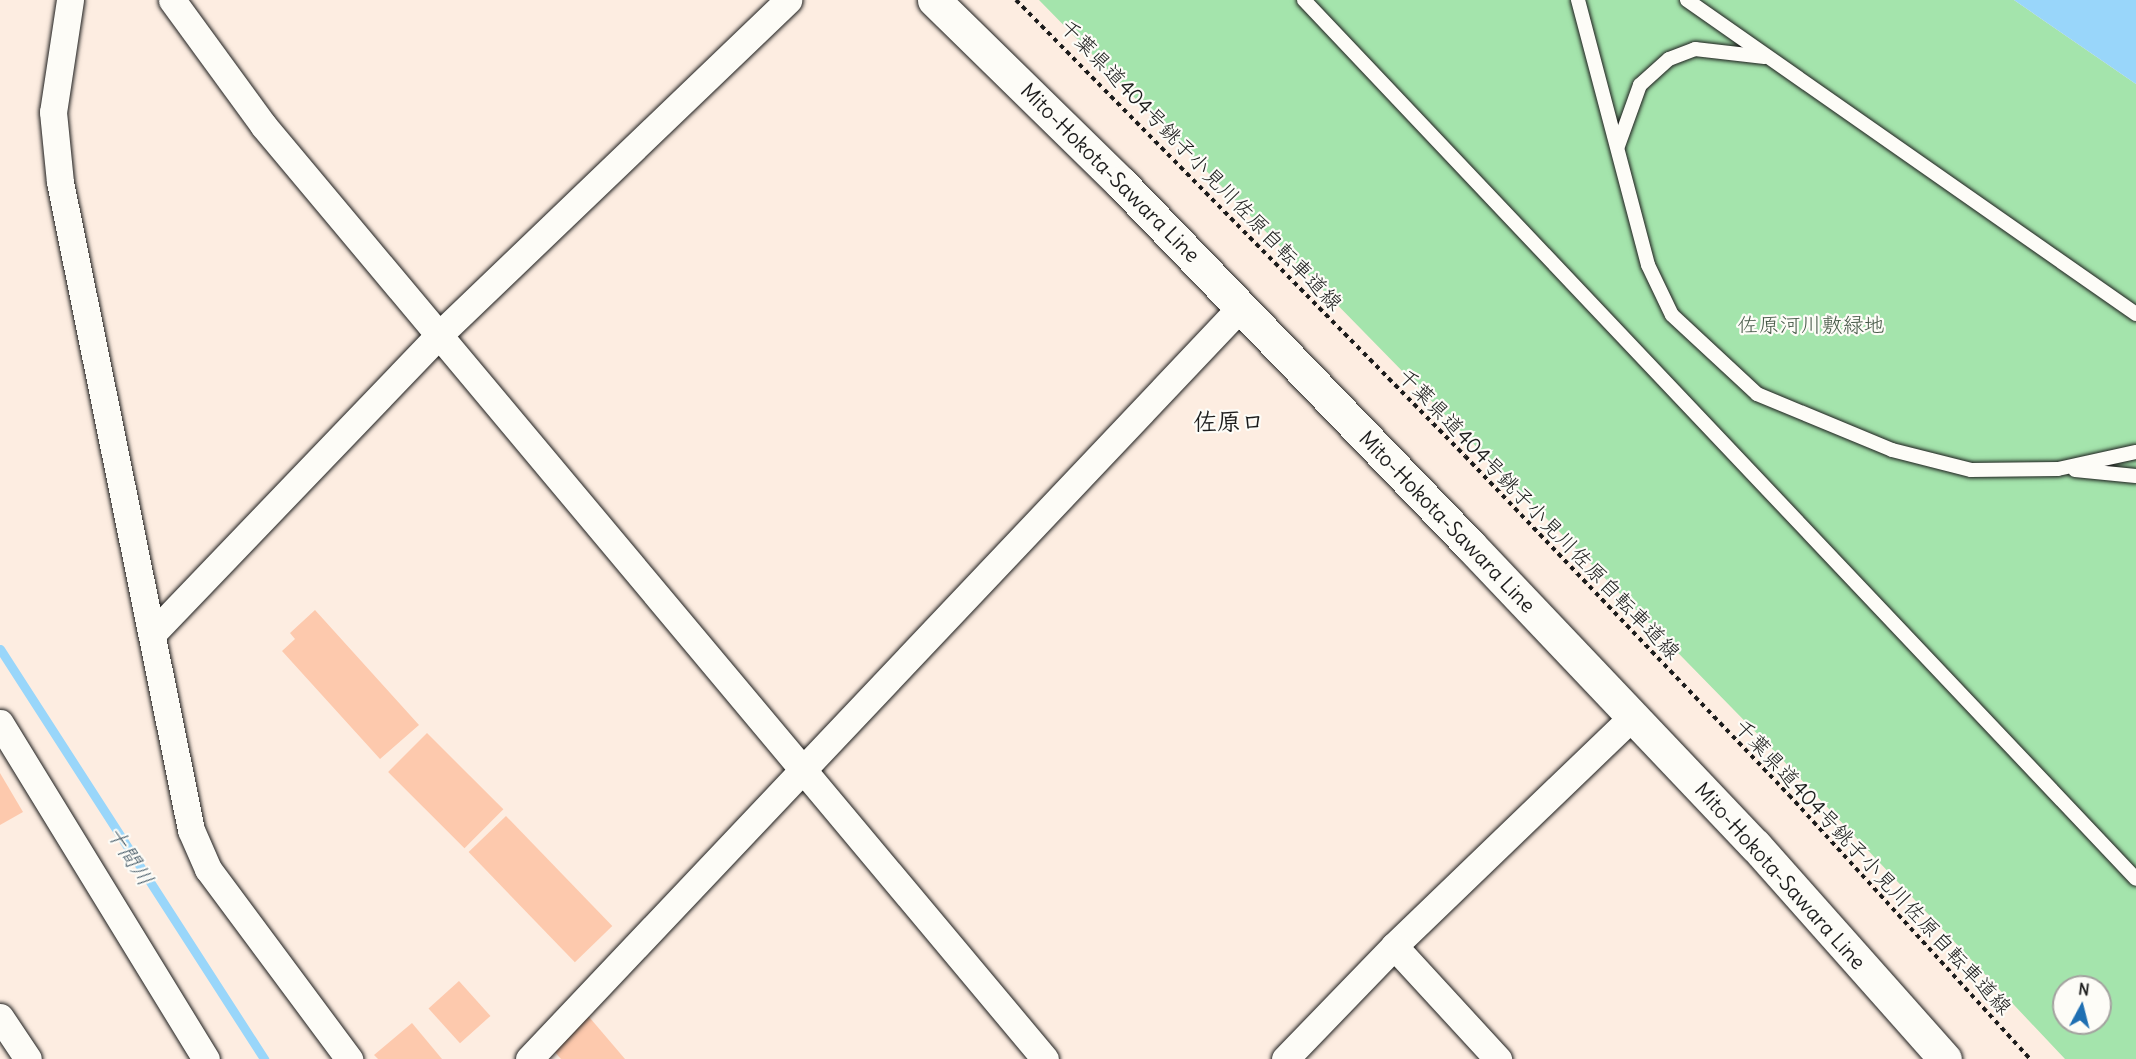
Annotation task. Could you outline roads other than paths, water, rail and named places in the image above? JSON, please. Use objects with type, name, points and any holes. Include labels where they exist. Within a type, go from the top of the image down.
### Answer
[{"type":"main road","name":"Mito-Hokota-Sawara Line","points":[[934,0],[1241,307],[1755,845],[1945,1059]]},
{"type":"street","points":[[70,0],[53,112],[60,182],[155,630],[191,830],[208,869],[349,1059]]},
{"type":"street","points":[[172,0],[263,125],[801,771],[1045,1059]]},
{"type":"street","points":[[155,630],[439,335],[788,0]]},
{"type":"street","points":[[529,1059],[1241,307]]},
{"type":"street","points":[[1285,1059],[1394,946],[1632,717]]},
{"type":"street","points":[[0,723],[206,1059]]},
{"type":"street","points":[[1394,946],[1498,1059]]},
{"type":"street","points":[[0,1017],[27,1059]]},
{"type":"lane","points":[[1304,0],[2136,879]]},
{"type":"lane","points":[[1578,0],[1648,265],[1672,315],[1757,394],[1892,450],[1971,470],[2058,469],[2136,476]]},
{"type":"lane","points":[[1687,0],[2136,314]]},
{"type":"lane","points":[[1618,148],[1640,85],[1669,59],[1695,49],[1769,57]]},
{"type":"lane","points":[[2058,469],[2136,452]]},
{"type":"water","points":[[2014,0],[2136,0],[2136,84]]},
{"type":"waterway","name":"十間川","points":[[0,649],[264,1059]]},
{"type":"district","name":"佐原ロ","points":[[1229,422]]},
{"type":"park label","name":"佐原河川敷緑地","points":[[1811,325]]}]
